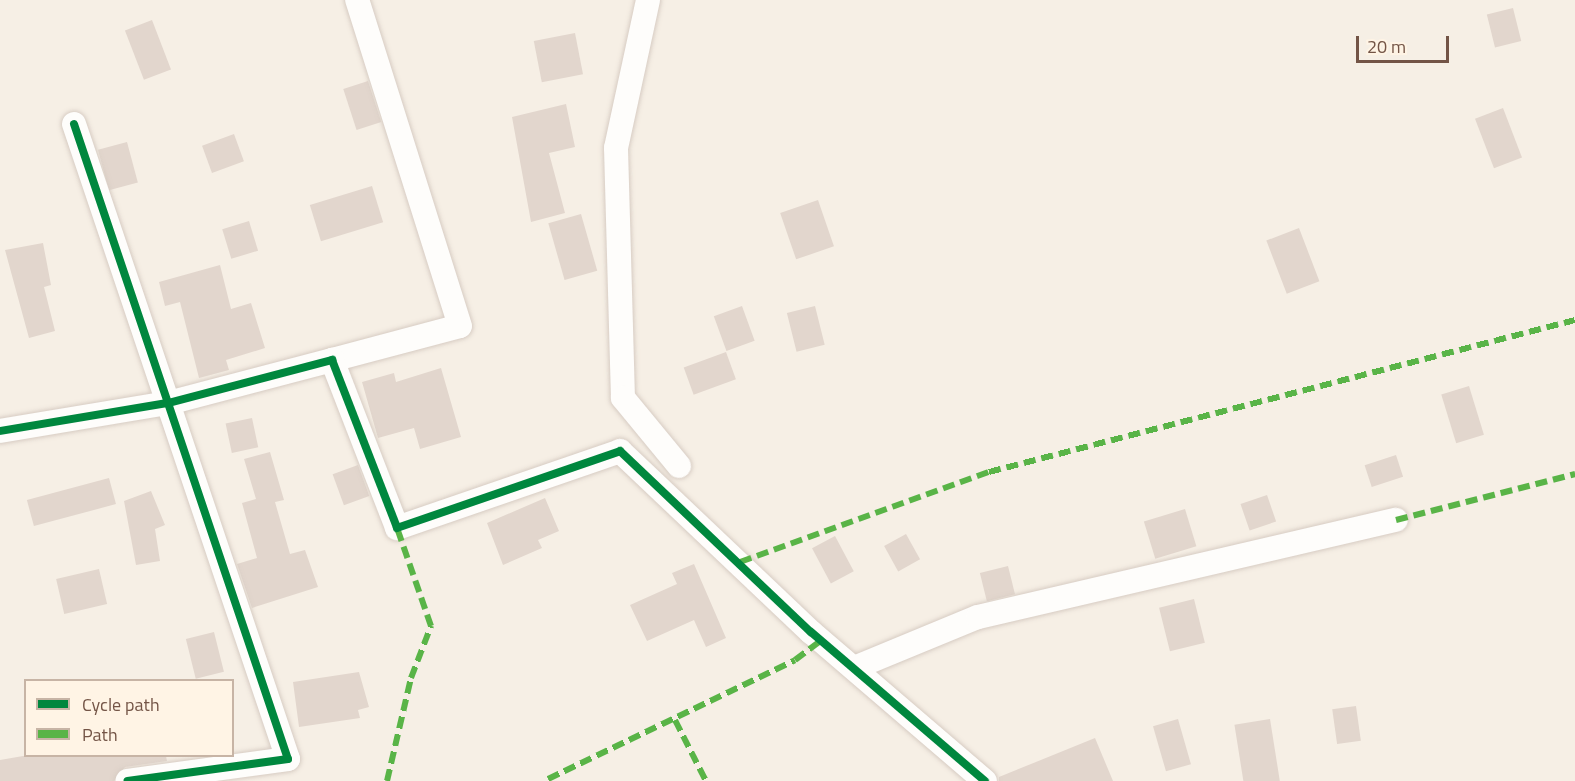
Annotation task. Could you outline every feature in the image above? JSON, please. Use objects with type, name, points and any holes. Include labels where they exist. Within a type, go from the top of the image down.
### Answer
[{"type":"street","points":[[0,431],[168,403],[460,326],[357,0]]},
{"type":"street","points":[[648,0],[616,148],[623,398],[679,466]]},
{"type":"street","points":[[74,124],[288,759],[128,781]]},
{"type":"street","points":[[332,360],[397,528],[620,451],[854,668],[985,781]]},
{"type":"street","points":[[854,668],[978,617],[1396,520]]},
{"type":"building","points":[[1513,8],[1521,41],[1495,48],[1487,15]]},
{"type":"building","points":[[152,20],[171,69],[144,80],[125,30]]},
{"type":"building","points":[[575,33],[583,74],[542,82],[534,41]]},
{"type":"building","points":[[368,81],[381,122],[357,130],[343,89]]},
{"type":"building","points":[[566,104],[575,147],[549,153],[565,213],[531,222],[512,117]]},
{"type":"building","points":[[1503,108],[1522,157],[1494,168],[1475,119]]},
{"type":"building","points":[[234,134],[244,161],[212,173],[202,146]]},
{"type":"building","points":[[127,142],[138,183],[109,190],[98,150]]},
{"type":"building","points":[[372,186],[383,222],[321,241],[310,205]]},
{"type":"building","points":[[818,200],[834,246],[796,259],[780,213]]},
{"type":"building","points":[[581,214],[597,271],[565,280],[548,223]]},
{"type":"building","points":[[249,221],[258,251],[231,259],[222,229]]},
{"type":"building","points":[[1299,228],[1319,281],[1287,294],[1266,241]]},
{"type":"building","points":[[43,243],[51,285],[44,287],[55,331],[29,338],[5,250]]},
{"type":"building","points":[[220,265],[231,309],[251,303],[265,348],[226,360],[229,370],[199,378],[180,302],[165,306],[159,282]]},
{"type":"building","points":[[742,306],[755,341],[726,351],[714,316]]},
{"type":"building","points":[[815,306],[825,345],[797,352],[787,313]]},
{"type":"building","points":[[726,352],[736,379],[694,395],[684,367]]},
{"type":"building","points":[[441,368],[461,437],[420,449],[414,428],[378,438],[362,382],[394,373],[396,382]]},
{"type":"building","points":[[1469,386],[1484,435],[1456,443],[1441,394]]},
{"type":"building","points":[[252,418],[258,447],[232,453],[226,424]]},
{"type":"building","points":[[270,452],[284,500],[275,502],[290,554],[305,550],[318,587],[252,608],[237,564],[257,558],[242,503],[256,499],[244,459]]},
{"type":"building","points":[[1396,455],[1403,477],[1372,487],[1365,465]]},
{"type":"building","points":[[358,465],[369,496],[344,505],[333,474]]},
{"type":"building","points":[[109,478],[116,504],[34,526],[27,500]]},
{"type":"building","points":[[151,491],[165,525],[155,529],[160,561],[136,565],[124,501]]},
{"type":"building","points":[[1267,495],[1276,521],[1250,531],[1241,504]]},
{"type":"building","points":[[545,498],[559,531],[538,540],[542,548],[503,565],[487,523]]},
{"type":"building","points":[[1185,509],[1196,546],[1155,559],[1144,522]]},
{"type":"building","points":[[906,534],[920,559],[898,571],[884,546]]},
{"type":"building","points":[[835,536],[854,571],[831,584],[812,548]]},
{"type":"building","points":[[694,564],[726,638],[706,647],[694,620],[647,641],[630,605],[677,584],[672,573]]},
{"type":"building","points":[[1008,566],[1015,594],[987,601],[980,573]]},
{"type":"building","points":[[99,569],[107,604],[64,614],[56,579]]},
{"type":"building","points":[[1194,599],[1205,643],[1170,651],[1159,608]]},
{"type":"building","points":[[214,632],[224,672],[196,679],[186,639]]},
{"type":"building","points":[[359,672],[369,707],[358,710],[360,718],[299,727],[293,682]]},
{"type":"building","points":[[1356,706],[1361,741],[1337,744],[1332,709]]},
{"type":"building","points":[[1178,719],[1191,764],[1166,771],[1153,726]]},
{"type":"building","points":[[1270,719],[1280,781],[1243,781],[1234,725]]},
{"type":"building","points":[[1095,738],[1113,781],[999,781],[999,777]]},
{"type":"building","points":[[24,756],[166,757],[167,761],[125,767],[114,781],[0,781],[0,760]]},
{"type":"marked path","points":[[740,562],[989,472],[1575,320]]},
{"type":"marked path","points":[[1396,520],[1575,474]]},
{"type":"marked path","points":[[387,781],[411,678],[431,626],[397,528]]},
{"type":"marked path","points":[[548,779],[795,660],[822,640]]},
{"type":"marked path","points":[[675,720],[706,781]]},
{"type":"cycle path","points":[[74,124],[288,759],[128,781]]},
{"type":"cycle path","points":[[0,431],[168,403],[332,360],[397,528],[620,451],[811,632],[985,781]]}]
